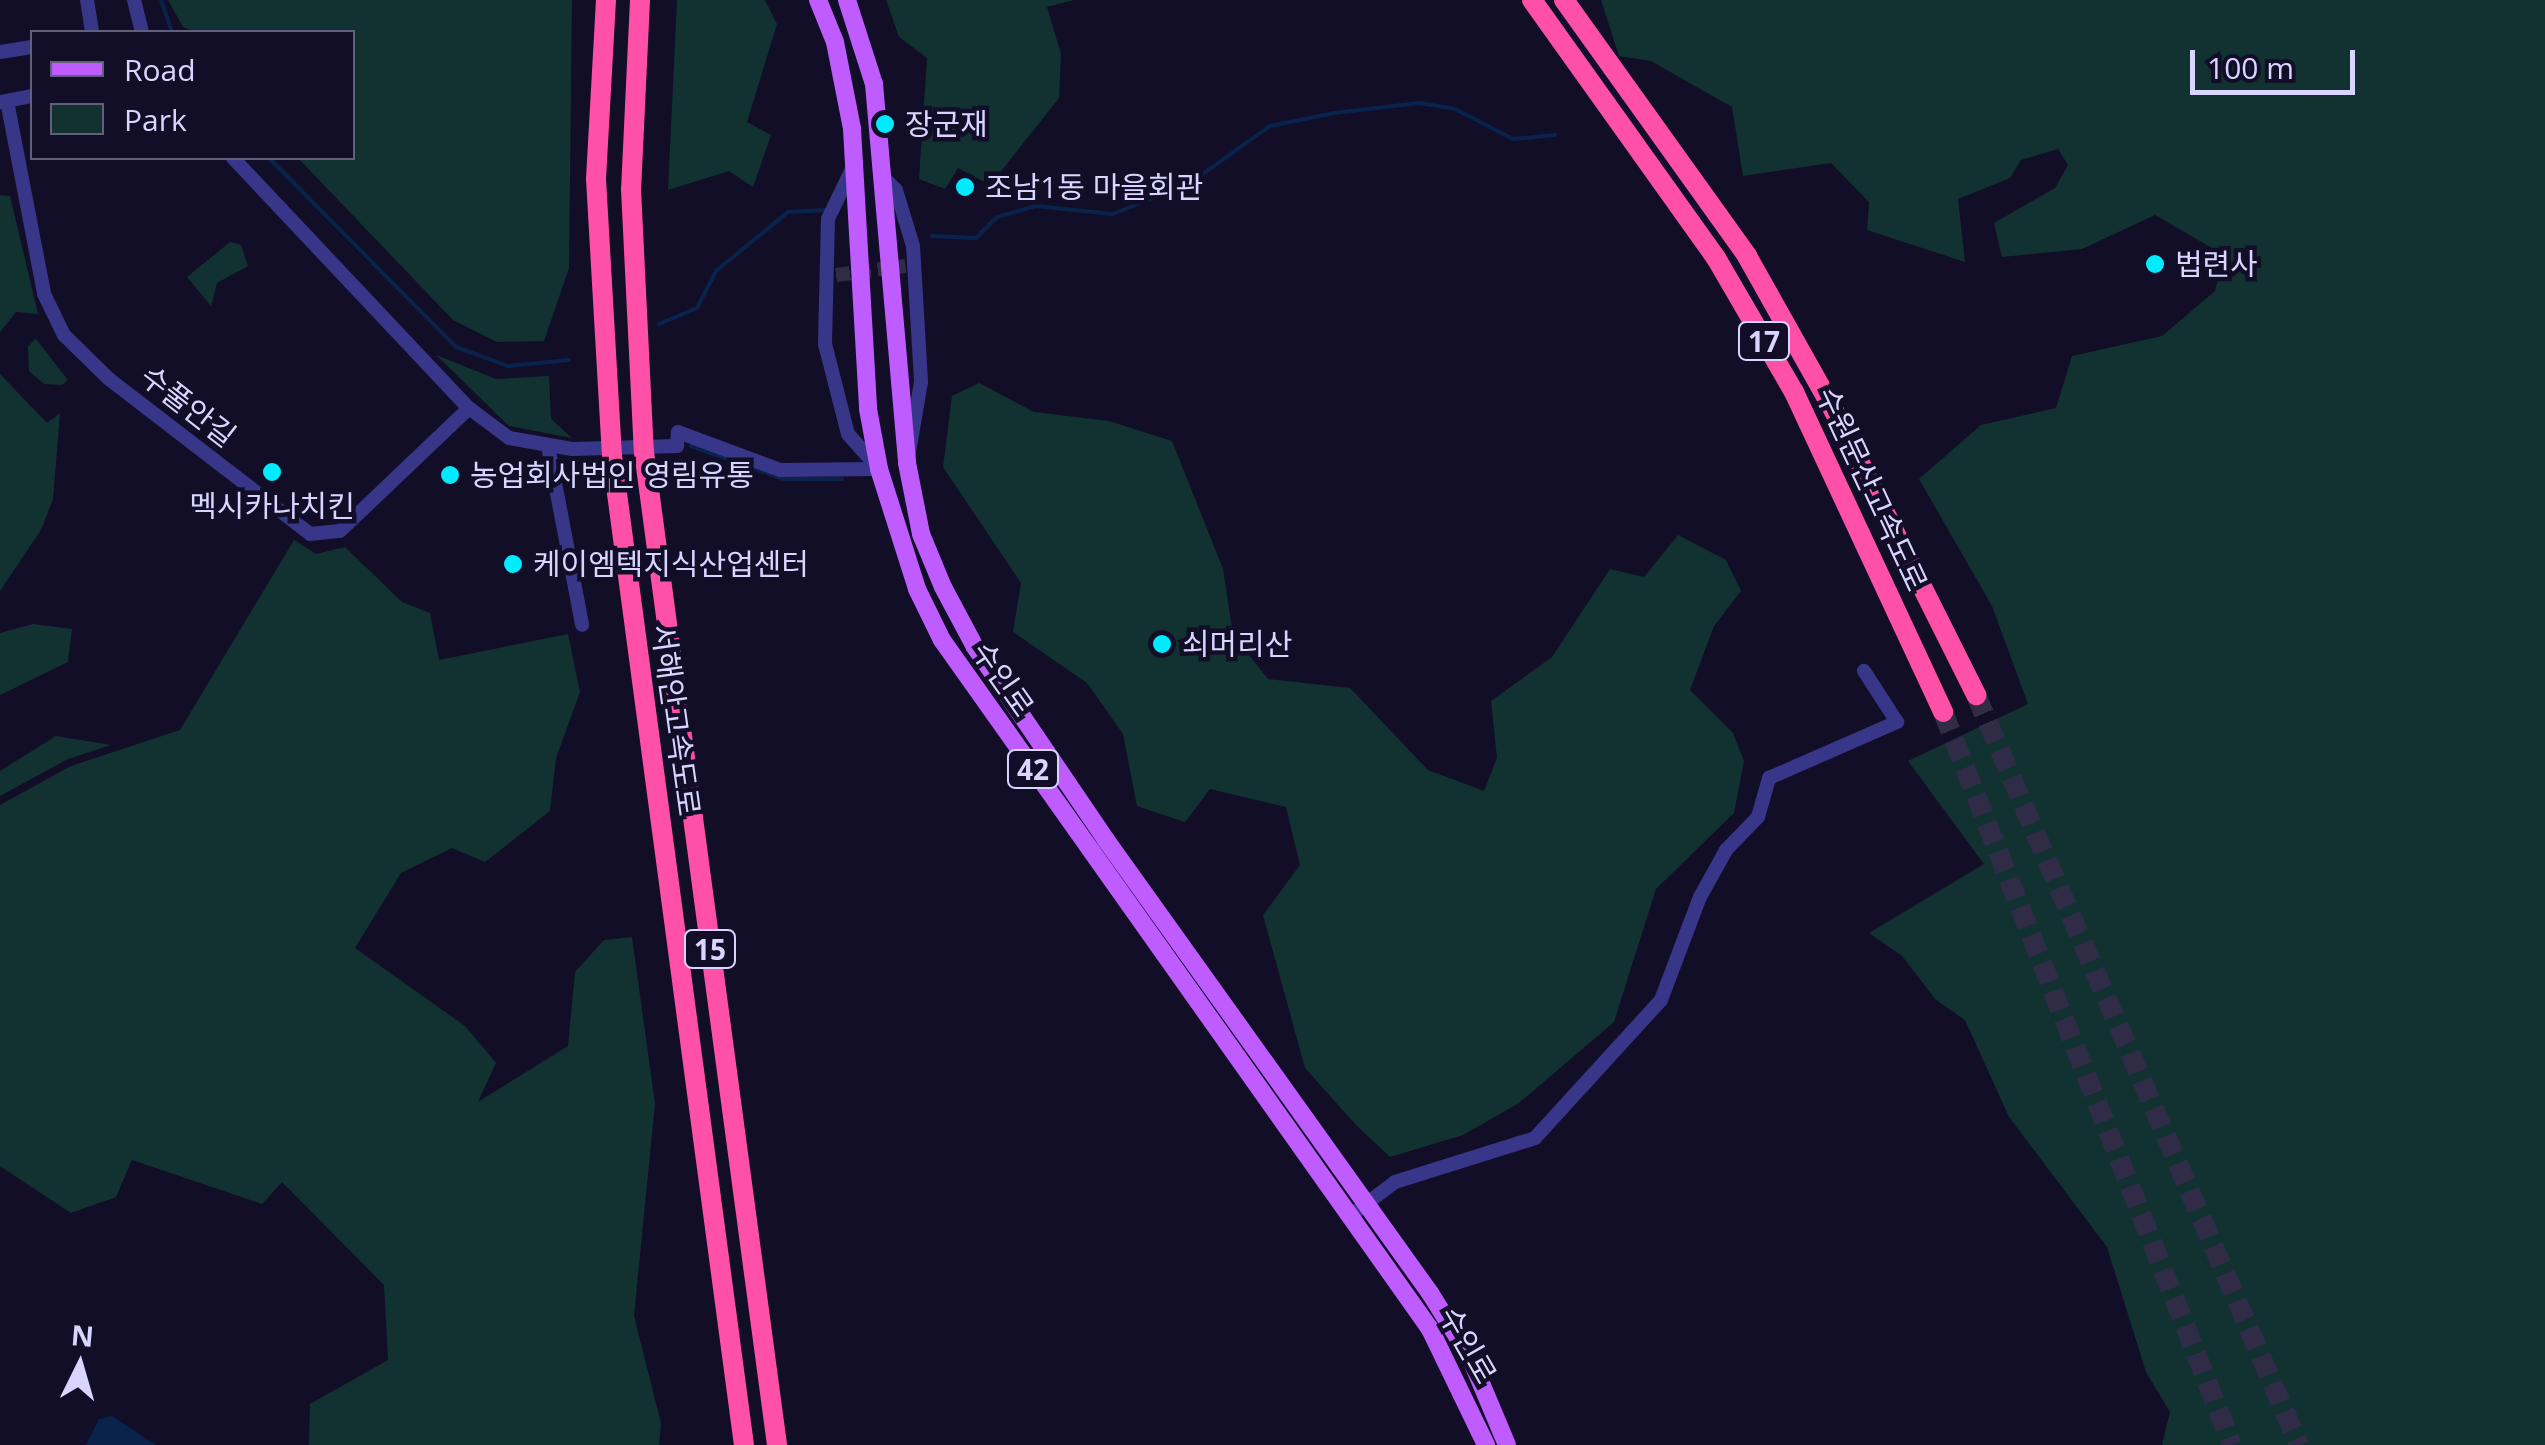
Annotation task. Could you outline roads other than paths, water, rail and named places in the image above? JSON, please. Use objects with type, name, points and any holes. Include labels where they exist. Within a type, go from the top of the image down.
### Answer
[{"type":"highway","name":"서해안고속도로","points":[[606,0],[596,179],[612,456],[744,1445]]},
{"type":"highway","name":"서해안고속도로","points":[[640,0],[631,189],[644,452],[776,1445]]},
{"type":"highway","name":"수원문산고속도로","points":[[1532,0],[1716,258],[1794,392],[1944,712]]},
{"type":"highway","name":"수원문산고속도로","points":[[1564,0],[1747,256],[1976,695]]},
{"type":"main road","name":"수인로","points":[[818,0],[842,69],[856,162],[868,409],[879,469],[917,589],[942,640],[1454,1367],[1486,1445]]},
{"type":"main road","name":"수인로","points":[[847,0],[874,84],[906,463],[922,534],[975,646],[1470,1357],[1507,1445]]},
{"type":"street","points":[[87,0],[92,30]]},
{"type":"street","points":[[134,0],[142,30]]},
{"type":"street","points":[[0,52],[30,47]]},
{"type":"street","name":"수풀안길","points":[[30,96],[3,101],[44,294],[64,336],[122,390],[310,534],[340,531],[469,408]]},
{"type":"street","points":[[235,160],[469,408],[509,438],[548,446],[677,446],[678,432],[780,470],[879,469]]},
{"type":"street","points":[[856,162],[828,218],[830,275],[825,344],[844,421],[860,452],[879,469]]},
{"type":"street","points":[[883,177],[897,193],[921,382],[906,463]]},
{"type":"street","points":[[548,446],[582,625]]},
{"type":"street","points":[[1350,1216],[1394,1182],[1535,1138],[1661,1000],[1700,897],[1726,850],[1758,817],[1769,778],[1898,722],[1864,671]]},
{"type":"water","points":[[112,1416],[156,1445],[86,1445],[99,1419]]},
{"type":"waterway","points":[[161,0],[171,30]]},
{"type":"waterway","points":[[932,236],[976,238],[997,217],[1036,206],[1113,214],[1190,183],[1270,126],[1334,113],[1419,103],[1455,109],[1513,139],[1555,135]]},
{"type":"waterway","points":[[271,160],[456,347],[508,366],[569,360]]},
{"type":"waterway","points":[[659,324],[697,308],[716,271],[788,212],[825,210]]},
{"type":"waterway","points":[[691,446],[783,479],[842,479]]},
{"type":"tunnel","points":[[836,275],[905,266]]},
{"type":"tunnel","points":[[1976,695],[2299,1445]]},
{"type":"tunnel","points":[[1943,712],[2232,1445]]},
{"type":"place","name":"장군재","points":[[885,124]]},
{"type":"place","name":"조남1동 마을회관","points":[[965,187]]},
{"type":"place","name":"법련사","points":[[2155,264]]},
{"type":"place","name":"멕시카나치킨","points":[[272,472]]},
{"type":"place","name":"농업회사법인 영림유통","points":[[450,475]]},
{"type":"place","name":"케이엠텍지식산업센터","points":[[513,564]]},
{"type":"place","name":"쇠머리산","points":[[1162,644]]}]
